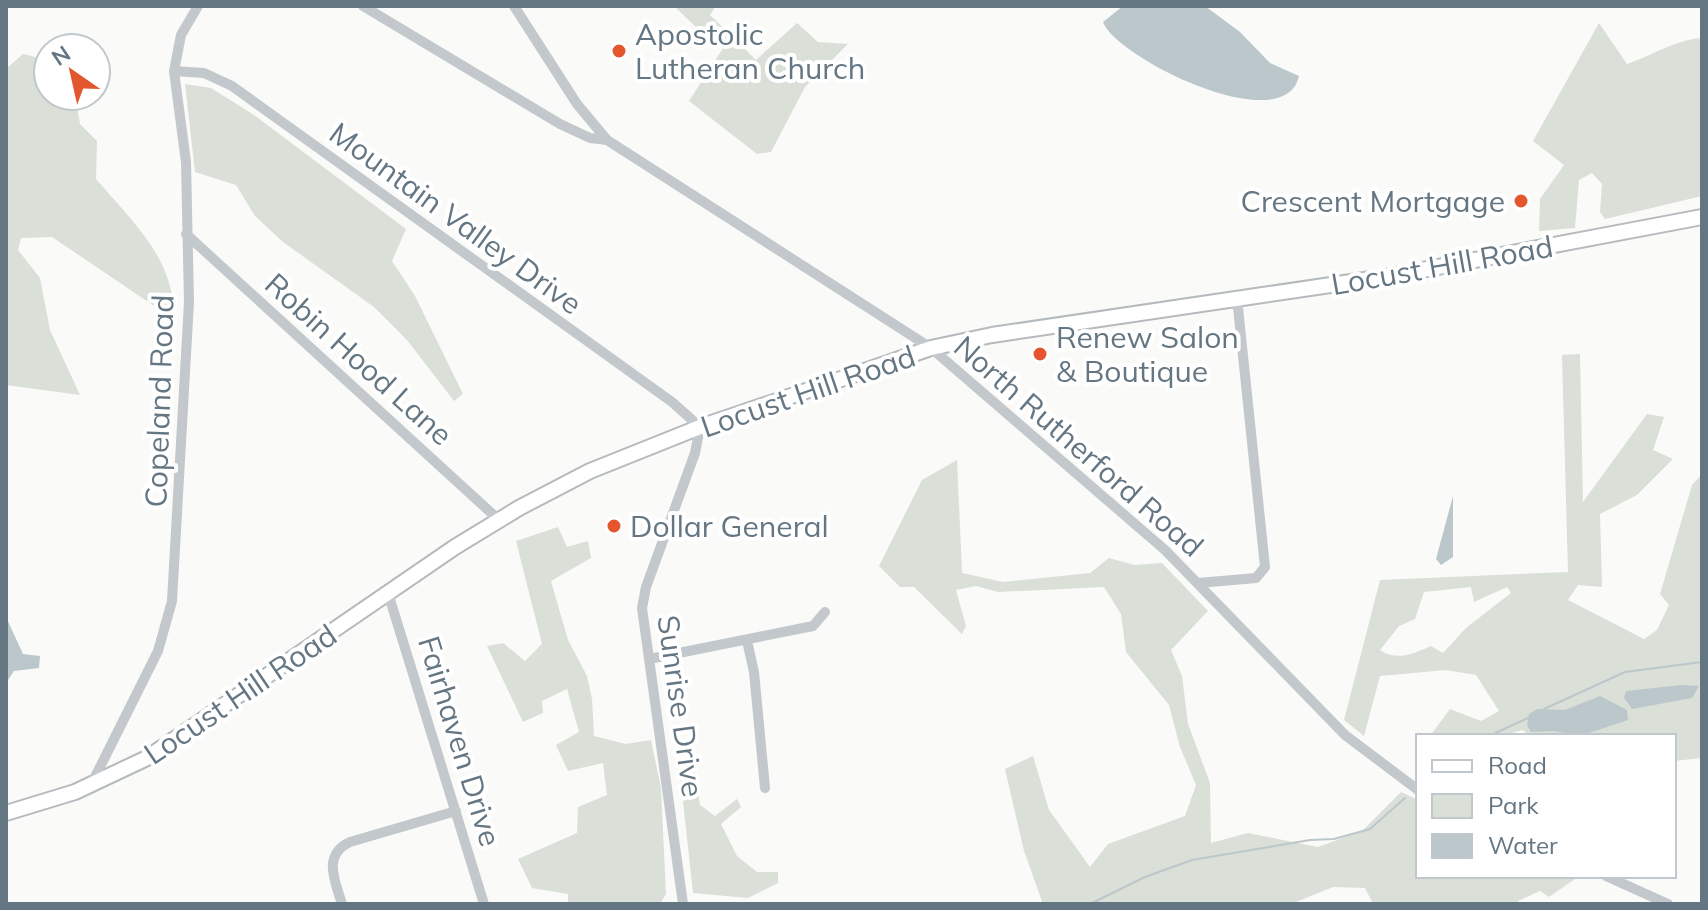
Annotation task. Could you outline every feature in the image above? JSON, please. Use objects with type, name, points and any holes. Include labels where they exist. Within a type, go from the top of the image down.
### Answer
[{"type":"main road","name":"Locust Hill Road","points":[[6,813],[34,807],[91,785],[166,746],[499,520],[590,471],[700,427],[931,348],[1020,329],[1385,277],[1702,217]]},
{"type":"street","name":"Copeland Road","points":[[91,785],[158,651],[172,601],[188,339],[186,162],[174,71],[181,35],[198,6]]},
{"type":"street","points":[[363,6],[560,124],[590,138],[607,140]]},
{"type":"street","name":"North Rutherford Road","points":[[514,6],[577,104],[607,140],[931,348],[1130,517],[1198,583],[1326,718],[1380,765],[1416,789]]},
{"type":"street","name":"Mountain Valley Drive","points":[[174,71],[204,73],[232,86],[672,402],[700,427]]},
{"type":"street","name":"Robin Hood Lane","points":[[186,234],[499,520]]},
{"type":"street","points":[[1198,583],[1256,578],[1265,567],[1237,298]]},
{"type":"street","name":"Sunrise Drive","points":[[683,904],[643,597],[695,453],[700,427]]},
{"type":"street","name":"Fairhaven Drive","points":[[388,593],[484,904]]},
{"type":"street","points":[[649,659],[813,626],[825,612]]},
{"type":"street","points":[[747,641],[754,672],[765,788]]},
{"type":"street","points":[[342,904],[332,869],[339,849],[350,842],[456,811]]},
{"type":"street","points":[[1610,878],[1668,904]]},
{"type":"green space","points":[[674,6],[716,6],[710,15],[756,60],[797,23],[818,42],[848,44],[805,87],[771,152],[757,154],[689,101],[727,42],[707,25],[699,30]]},
{"type":"green space","points":[[1599,23],[1627,64],[1673,45],[1702,38],[1702,196],[1605,219],[1600,212],[1602,184],[1592,173],[1579,180],[1575,228],[1539,231],[1540,199],[1564,165],[1533,141]]},
{"type":"green space","points":[[23,54],[32,56],[32,112],[78,112],[80,124],[97,141],[96,179],[149,243],[167,277],[173,297],[175,320],[52,237],[21,238],[18,250],[40,278],[50,330],[80,395],[6,385],[6,69]]},
{"type":"green space","points":[[185,84],[211,88],[254,115],[406,229],[392,261],[415,296],[463,394],[454,401],[407,340],[374,307],[283,242],[255,216],[236,185],[195,172]]},
{"type":"green space","points":[[1580,354],[1583,502],[1647,414],[1664,417],[1653,450],[1673,459],[1637,495],[1600,514],[1602,587],[1578,585],[1568,600],[1644,639],[1657,630],[1669,605],[1660,594],[1692,485],[1702,474],[1702,758],[1676,761],[1676,734],[1528,734],[1522,730],[1509,734],[1431,734],[1450,709],[1481,721],[1499,711],[1476,675],[1446,670],[1380,676],[1364,736],[1344,720],[1380,580],[1568,572],[1562,355]],"holes":[[[1471,587],[1474,602],[1507,587],[1511,593],[1466,628],[1443,653],[1431,646],[1399,656],[1380,650],[1399,626],[1415,619],[1424,592]]]},
{"type":"green space","points":[[957,460],[962,573],[1003,582],[1090,573],[1109,558],[1134,565],[1162,563],[1208,611],[1171,650],[1182,676],[1188,724],[1210,783],[1211,843],[1248,833],[1318,847],[1362,831],[1401,792],[1416,799],[1416,878],[1577,878],[1549,897],[1540,891],[1518,901],[1519,904],[1387,904],[1372,902],[1365,888],[1333,887],[1291,904],[1043,904],[1024,851],[1005,769],[1033,756],[1049,810],[1090,867],[1108,844],[1185,816],[1196,785],[1180,747],[1169,705],[1126,652],[1121,614],[1104,587],[998,592],[976,586],[956,590],[966,626],[962,634],[914,587],[900,587],[879,566],[922,480]]},
{"type":"green space","points":[[558,527],[567,547],[588,541],[591,558],[551,581],[568,640],[587,676],[594,736],[626,744],[651,740],[661,788],[666,894],[660,904],[568,904],[568,894],[532,888],[518,859],[577,833],[578,807],[607,795],[603,763],[568,771],[556,745],[579,732],[567,689],[542,701],[543,713],[523,722],[487,646],[503,643],[525,661],[542,644],[516,541]]},
{"type":"green space","points":[[693,761],[700,805],[715,816],[737,799],[741,807],[721,824],[737,856],[757,872],[778,872],[778,883],[748,898],[693,893],[679,764]]},
{"type":"water","points":[[1123,6],[1205,6],[1240,32],[1270,63],[1299,76],[1287,94],[1264,100],[1234,97],[1201,87],[1137,55],[1115,37],[1103,22]]},
{"type":"water","points":[[1453,496],[1453,557],[1441,565],[1436,559]]},
{"type":"water","points":[[6,617],[23,654],[40,656],[39,668],[14,671],[6,683]]},
{"type":"water","points":[[1699,686],[1692,698],[1632,709],[1624,698],[1626,691]]},
{"type":"water","points":[[1600,696],[1627,710],[1628,720],[1586,734],[1531,732],[1527,725],[1529,714],[1537,709],[1565,710]]},
{"type":"waterway","points":[[1544,709],[1625,672],[1702,662]]},
{"type":"waterway","points":[[1493,734],[1528,718]]},
{"type":"waterway","points":[[1090,904],[1145,877],[1192,860],[1310,840],[1334,839],[1370,829],[1405,798]]},
{"type":"place","name":"Apostolic Lutheran Church","points":[[619,51]]},
{"type":"place","name":"Crescent Mortgage","points":[[1521,201]]},
{"type":"place","name":"Renew Salon & Boutique","points":[[1040,354]]},
{"type":"place","name":"Dollar General","points":[[614,526]]}]
